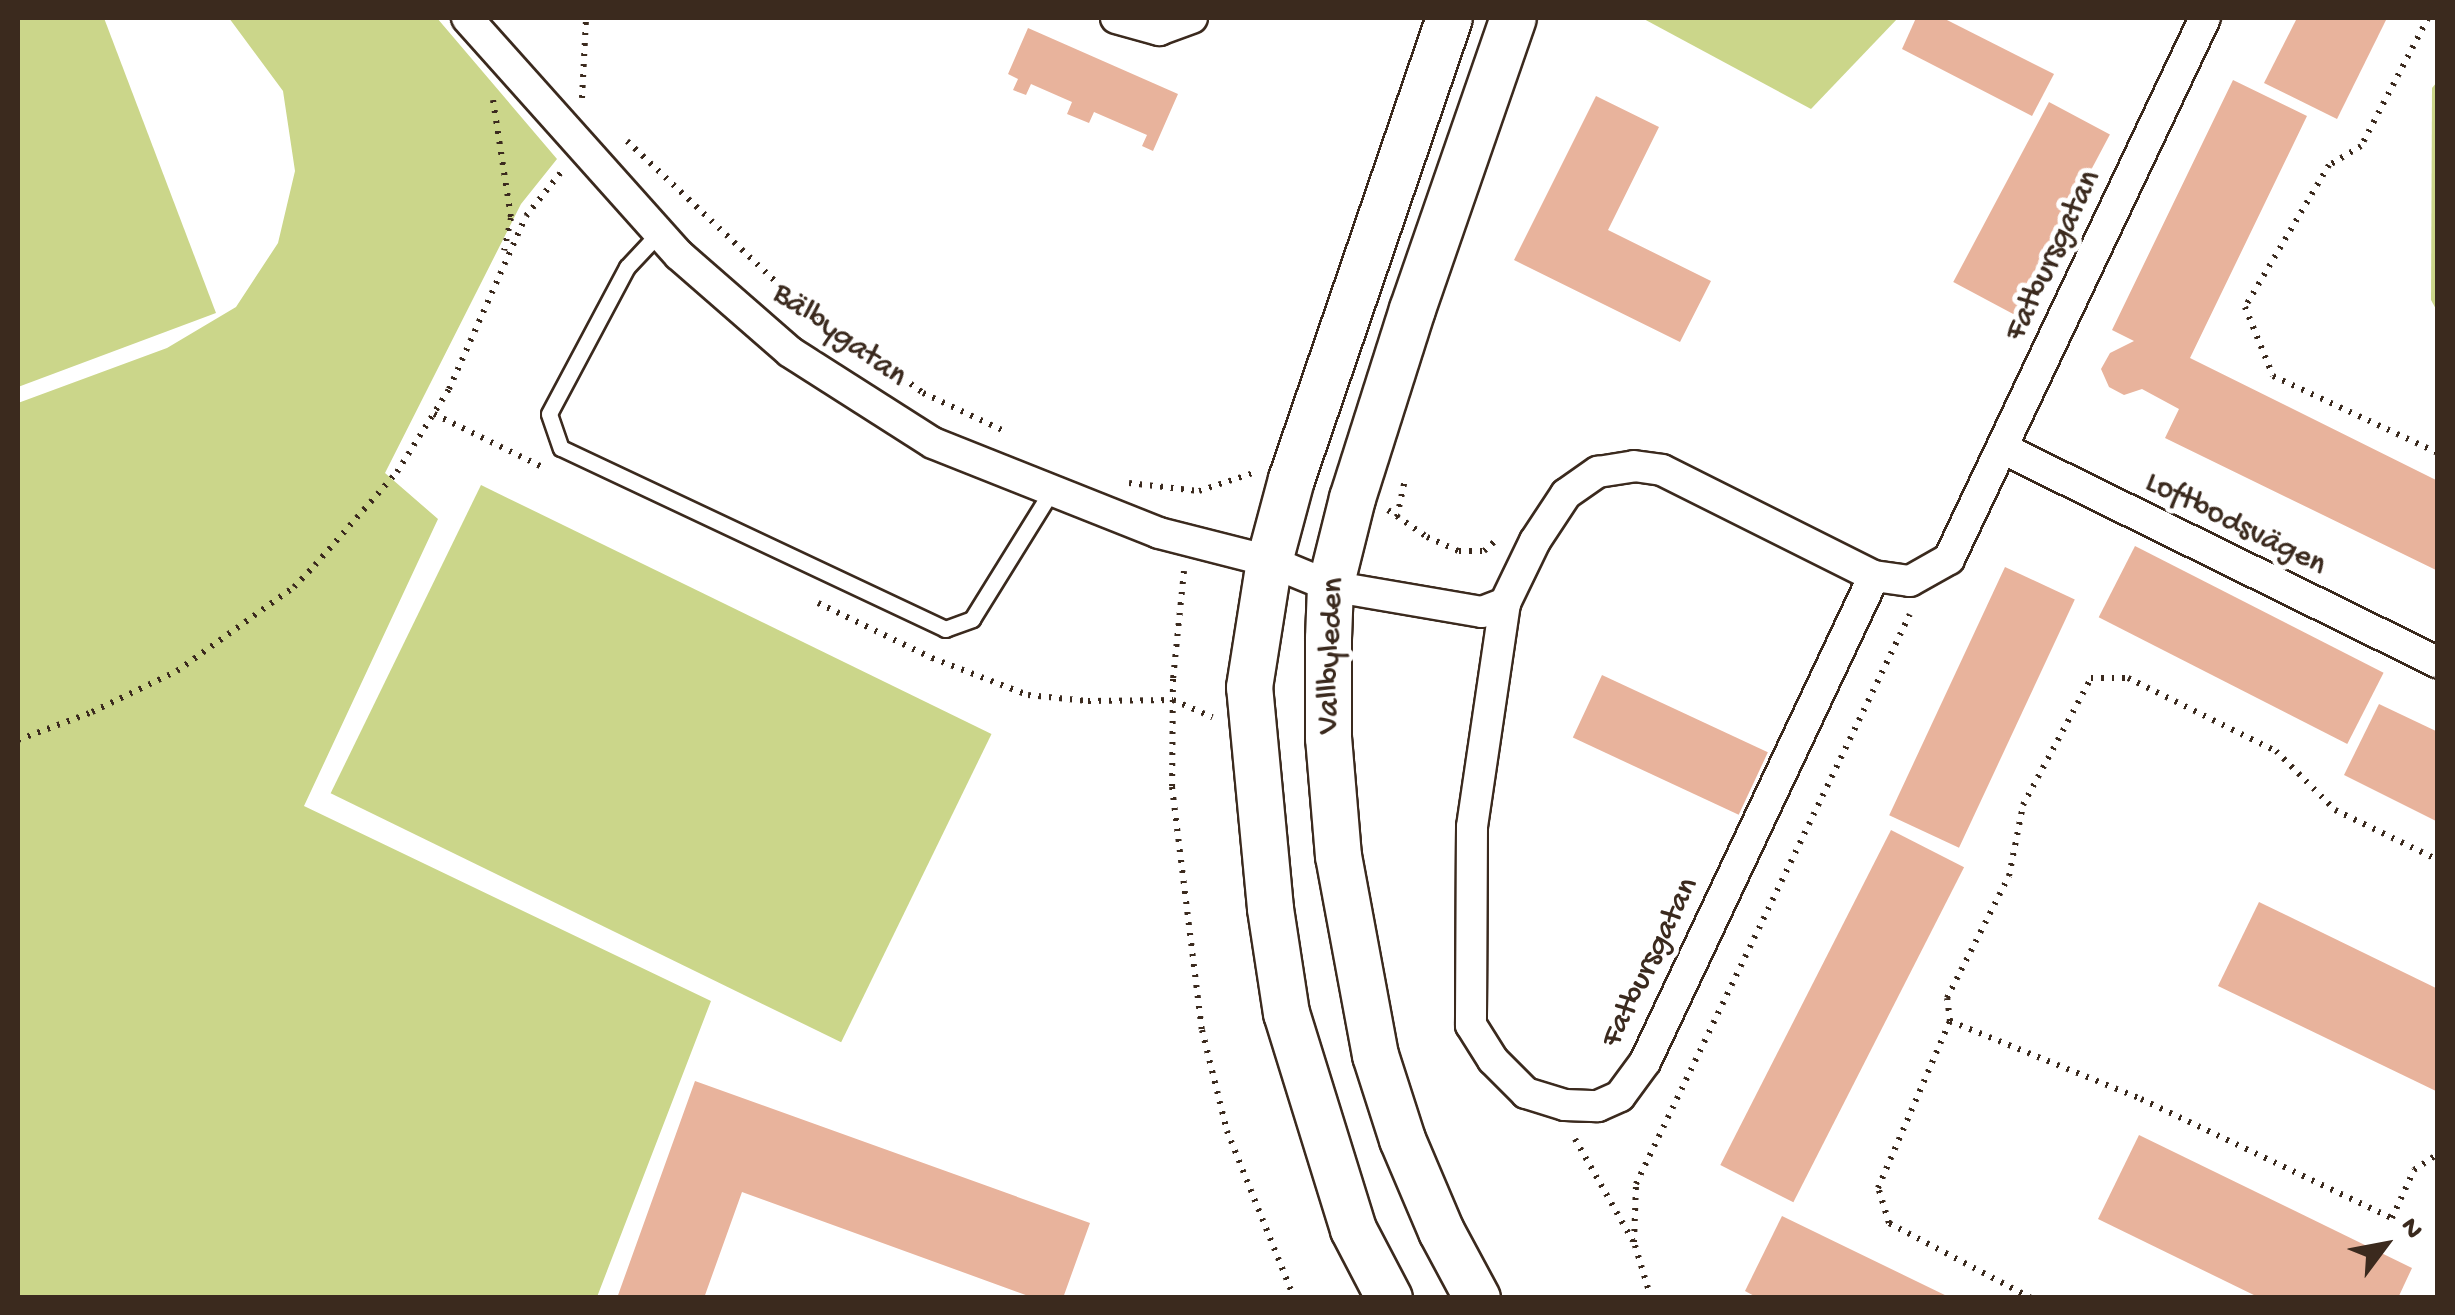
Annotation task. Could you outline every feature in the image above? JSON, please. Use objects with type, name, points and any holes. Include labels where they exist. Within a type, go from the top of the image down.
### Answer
[{"type":"main road","name":"Vallbyleden","points":[[1388,1298],[1353,1228],[1286,1013],[1270,908],[1249,686],[1269,560],[1339,327],[1449,18]]},
{"type":"main road","name":"Vallbyleden","points":[[1477,1298],[1440,1231],[1402,1139],[1368,1020],[1336,836],[1328,738],[1330,586],[1352,498],[1412,309],[1513,18]]},
{"type":"street","name":"Bälbygatan","points":[[467,18],[658,234],[790,352],[933,442],[1050,493],[1190,541],[1269,560]]},
{"type":"street","points":[[1116,18],[1160,30],[1192,18]]},
{"type":"street","name":"Fatbursgatan","points":[[1874,576],[1645,1062],[1620,1096],[1598,1106],[1554,1102],[1526,1093],[1493,1060],[1471,1026],[1472,827],[1504,602],[1535,541],[1566,494],[1598,472],[1634,466],[1662,470],[1874,576],[1910,580],[1949,559],[2205,18]]},
{"type":"street","name":"Loftbodsvägen","points":[[2002,448],[2438,663]]},
{"type":"street","points":[[1269,560],[1330,586],[1482,612],[1504,602]]},
{"type":"lane","points":[[658,234],[627,267],[549,414],[560,448],[946,629],[972,618],[1050,493]]},
{"type":"path","points":[[582,104],[586,18]]},
{"type":"path","points":[[2428,18],[2361,146],[2329,165],[2245,307],[2273,376],[2438,453]]},
{"type":"path","points":[[492,95],[511,218],[502,261]]},
{"type":"path","points":[[18,740],[92,712],[176,671],[294,587],[398,472],[449,388],[502,261],[552,179],[613,130],[792,297],[923,393],[1004,432]]},
{"type":"path","points":[[1114,477],[1199,491],[1173,700],[1176,841],[1202,1030],[1227,1131],[1294,1298]]},
{"type":"path","points":[[1352,498],[1387,510],[1427,537],[1459,551],[1484,551],[1504,532]]},
{"type":"path","points":[[1634,1242],[1636,1184],[1913,607],[1910,580]]},
{"type":"path","points":[[2031,1298],[1889,1224],[1878,1188],[1950,1022],[1947,998],[2009,876],[2023,806],[2090,678],[2128,678],[2276,752],[2334,810],[2438,860]]},
{"type":"path","points":[[1173,700],[1214,717]]},
{"type":"path","points":[[1950,1022],[2140,1100],[2392,1218],[2414,1170],[2438,1154]]},
{"type":"path","points":[[1554,1102],[1634,1242],[1651,1298]]},
{"type":"green space","points":[[18,18],[104,18],[216,313],[18,387]]},
{"type":"green space","points":[[229,18],[437,18],[557,159],[521,204],[385,473],[438,519],[304,806],[711,1001],[597,1297],[18,1297],[18,403],[167,348],[236,307],[278,243],[295,171],[283,91]]},
{"type":"green space","points":[[1642,18],[1898,18],[1811,109]]},
{"type":"green space","points":[[2437,82],[2437,311],[2431,300],[2432,88]]},
{"type":"green space","points":[[481,485],[992,734],[841,1042],[331,793]]},
{"type":"building","points":[[1916,18],[1943,18],[2054,74],[2032,116],[1902,49]]},
{"type":"building","points":[[2297,18],[2387,18],[2337,119],[2264,83]]},
{"type":"building","points":[[1028,28],[1178,94],[1153,151],[1142,146],[1147,135],[1094,112],[1089,123],[1067,114],[1072,102],[1031,84],[1026,95],[1013,90],[1018,79],[1008,74]]},
{"type":"building","points":[[2233,80],[2307,116],[2190,358],[2438,481],[2438,571],[2165,438],[2179,409],[2142,389],[2124,395],[2109,387],[2101,369],[2110,353],[2134,341],[2112,330]]},
{"type":"building","points":[[1596,96],[1659,127],[1608,230],[1711,281],[1680,342],[1514,260]]},
{"type":"building","points":[[2049,102],[2110,134],[2014,315],[1953,282]]},
{"type":"building","points":[[2135,546],[2384,673],[2347,744],[2099,617]]},
{"type":"building","points":[[2005,567],[2075,600],[1959,848],[1889,815]]},
{"type":"building","points":[[1602,675],[1768,752],[1739,815],[1573,738]]},
{"type":"building","points":[[2379,704],[2438,732],[2438,822],[2344,775]]},
{"type":"building","points":[[1891,830],[1964,867],[1793,1202],[1720,1165]]},
{"type":"building","points":[[2259,902],[2438,989],[2438,1092],[2218,986]]},
{"type":"building","points":[[695,1081],[1090,1223],[1063,1298],[1034,1298],[742,1192],[704,1298],[617,1298]]},
{"type":"building","points":[[2139,1135],[2412,1268],[2398,1298],[2260,1298],[2098,1219]]},
{"type":"building","points":[[1782,1216],[1951,1298],[1758,1298],[1745,1291]]}]
